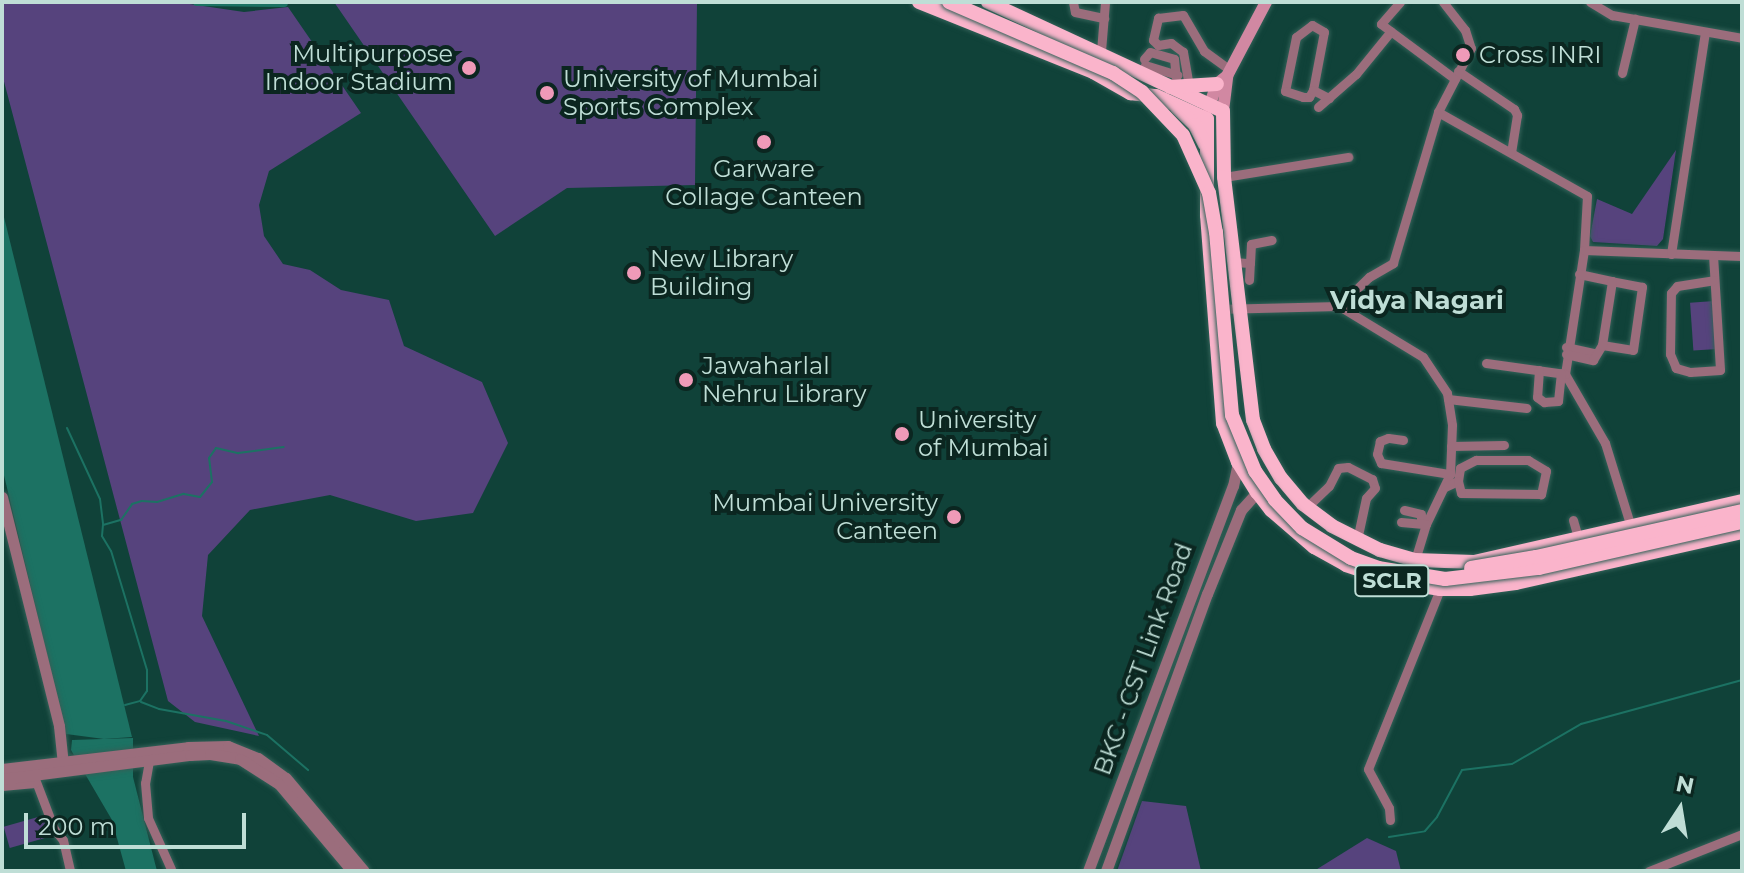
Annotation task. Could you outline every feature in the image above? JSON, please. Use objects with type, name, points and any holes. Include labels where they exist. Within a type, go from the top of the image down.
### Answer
[{"type":"highway","points":[[919,2],[1093,72],[1129,92],[1168,124],[1201,185],[1207,215]]},
{"type":"highway","points":[[949,2],[1113,73],[1142,92],[1183,135],[1209,193],[1216,232],[1232,415],[1255,471],[1275,500],[1302,528],[1351,558],[1378,568],[1445,579],[1539,568],[1742,527]]},
{"type":"highway","points":[[973,2],[1084,49],[1147,84],[1191,130],[1218,191],[1225,231],[1241,413],[1263,466],[1282,494],[1308,521],[1355,549],[1381,559],[1445,570],[1536,557],[1742,511]]},
{"type":"highway","points":[[988,2],[1101,51],[1142,64],[1215,115]]},
{"type":"highway","points":[[1129,92],[1142,64]]},
{"type":"highway","points":[[1129,92],[1225,77]]},
{"type":"highway","points":[[1173,86],[1183,111],[1204,141],[1209,169]]},
{"type":"highway","name":"SCLR","points":[[1215,115],[1207,215],[1223,423],[1238,462],[1257,492],[1271,510],[1314,547],[1370,574],[1440,589],[1494,586],[1742,527]]},
{"type":"highway","name":"SCLR","points":[[1215,115],[1253,420],[1264,449],[1281,478],[1307,507],[1357,540],[1380,550],[1415,560],[1474,562],[1742,501]]},
{"type":"highway","points":[[1494,586],[1496,580],[1742,527]]},
{"type":"highway","points":[[1370,574],[1380,550]]},
{"type":"main road","points":[[1215,115],[1225,77],[1266,2]]},
{"type":"street","points":[[1073,2],[1075,12],[1104,18]]},
{"type":"street","points":[[1101,51],[1105,2]]},
{"type":"street","points":[[1400,2],[1381,24],[1514,109],[1517,115],[1511,151]]},
{"type":"street","points":[[1339,306],[1369,277],[1393,263],[1438,112],[1471,48],[1465,30],[1443,2]]},
{"type":"street","points":[[1590,2],[1612,15],[1742,38]]},
{"type":"street","points":[[1173,86],[1183,52],[1171,43],[1158,45],[1153,40],[1158,18],[1183,15],[1204,51],[1225,77]]},
{"type":"street","points":[[1622,73],[1635,19]]},
{"type":"street","points":[[1312,25],[1324,32],[1313,90],[1309,97],[1285,91],[1296,37],[1312,25]]},
{"type":"street","points":[[1318,107],[1356,74],[1391,31]]},
{"type":"street","points":[[1671,254],[1705,33]]},
{"type":"street","points":[[1142,64],[1150,52],[1174,59],[1173,86]]},
{"type":"street","points":[[1313,90],[1329,98]]},
{"type":"street","points":[[1438,112],[1587,196],[1584,250],[1556,403],[1540,401],[1539,370]]},
{"type":"street","points":[[1224,177],[1348,157]]},
{"type":"street","points":[[1249,280],[1251,244],[1272,240]]},
{"type":"street","points":[[1584,250],[1742,256]]},
{"type":"street","points":[[1713,255],[1722,364],[1720,370],[1690,372],[1672,363],[1671,293],[1677,286],[1714,280]]},
{"type":"street","points":[[1234,262],[1250,263]]},
{"type":"street","points":[[1579,274],[1642,287],[1633,350],[1602,345]]},
{"type":"street","points":[[1566,350],[1594,356],[1602,345],[1612,281]]},
{"type":"street","points":[[1212,309],[1339,306],[1423,357],[1448,399],[1454,478],[1461,493],[1541,494],[1546,471],[1528,460],[1476,460],[1458,470],[1454,478],[1445,487],[1423,524],[1415,560]]},
{"type":"street","points":[[1486,363],[1562,376],[1605,443],[1631,527]]},
{"type":"street","points":[[1538,383],[1562,376]]},
{"type":"street","points":[[1448,399],[1526,408]]},
{"type":"street","points":[[1403,440],[1388,438],[1380,441],[1377,454],[1381,463],[1454,478]]},
{"type":"street","points":[[1451,446],[1504,445]]},
{"type":"street","name":"BKC - CST Link Road","points":[[1088,871],[1191,588],[1233,486],[1238,462]]},
{"type":"street","points":[[1307,507],[1329,486],[1338,468],[1348,467],[1372,479],[1375,488],[1366,498],[1357,540]]},
{"type":"street","name":"BKC - CST Link Road","points":[[1106,871],[1207,594],[1241,510],[1257,492]]},
{"type":"street","points":[[2,497],[68,764]]},
{"type":"street","points":[[1404,510],[1421,514],[1423,524]]},
{"type":"street","points":[[1573,520],[1578,538]]},
{"type":"street","points":[[1401,522],[1423,524]]},
{"type":"street","points":[[1191,588],[1207,594]]},
{"type":"street","points":[[1390,820],[1389,808],[1368,769],[1440,589]]},
{"type":"street","points":[[1155,687],[1171,691]]},
{"type":"street","points":[[5,779],[68,764],[145,758],[228,746],[273,768],[364,871]]},
{"type":"street","points":[[145,758],[148,818],[171,869]]},
{"type":"street","points":[[33,774],[54,829],[63,840],[70,871]]},
{"type":"street","points":[[304,804],[352,871]]},
{"type":"street","points":[[1649,871],[1742,834]]},
{"type":"shaded area","points":[[2,2],[176,2],[244,12],[288,7],[361,113],[269,171],[259,205],[264,236],[283,264],[310,270],[341,290],[389,300],[404,346],[482,382],[508,443],[473,513],[416,521],[330,495],[250,510],[208,555],[202,616],[259,736],[195,722],[168,701],[2,74]]},
{"type":"shaded area","name":"University of Mumbai Sports Complex","points":[[334,2],[697,2],[695,185],[567,188],[495,236]]},
{"type":"shaded area","points":[[1676,150],[1663,239],[1657,246],[1593,242],[1590,236],[1597,199],[1632,214]]},
{"type":"shaded area","points":[[2,209],[132,737],[104,739],[66,734],[2,467]]},
{"type":"shaded area","points":[[1714,301],[1717,349],[1693,351],[1690,303]]},
{"type":"shaded area","points":[[133,738],[133,777],[157,871],[126,871],[112,820],[71,750],[72,740]]},
{"type":"shaded area","points":[[1142,801],[1186,806],[1201,871],[1117,871]]},
{"type":"shaded area","points":[[45,815],[51,836],[10,848],[4,827]]},
{"type":"shaded area","points":[[1367,838],[1396,851],[1401,871],[1314,871]]},
{"type":"waterway","points":[[197,2],[284,3]]},
{"type":"waterway","points":[[67,428],[100,499],[103,524]]},
{"type":"waterway","points":[[125,705],[140,701],[147,691],[147,670],[111,551],[102,536],[103,525],[121,520],[132,504],[142,501],[157,502],[184,494],[200,497],[212,482],[209,458],[216,448],[238,453],[284,447]]},
{"type":"waterway","points":[[1389,837],[1425,831],[1437,817],[1462,770],[1512,764],[1581,724],[1742,680]]},
{"type":"waterway","points":[[141,702],[159,709],[226,721],[267,735],[308,770]]},
{"type":"place","name":"Cross INRI","points":[[1463,55]]},
{"type":"place","name":"Multipurpose Indoor Stadium","points":[[469,68]]},
{"type":"place","name":"University of Mumbai Sports Complex","points":[[547,93]]},
{"type":"place","name":"Garware Collage Canteen","points":[[764,142]]},
{"type":"place","name":"New Library Building","points":[[634,273]]},
{"type":"place","name":"Jawaharlal Nehru Library","points":[[686,380]]},
{"type":"place","name":"University of Mumbai","points":[[902,434]]},
{"type":"place","name":"Mumbai University Canteen","points":[[954,517]]},
{"type":"district","name":"Vidya Nagari","points":[[1417,301]]}]
